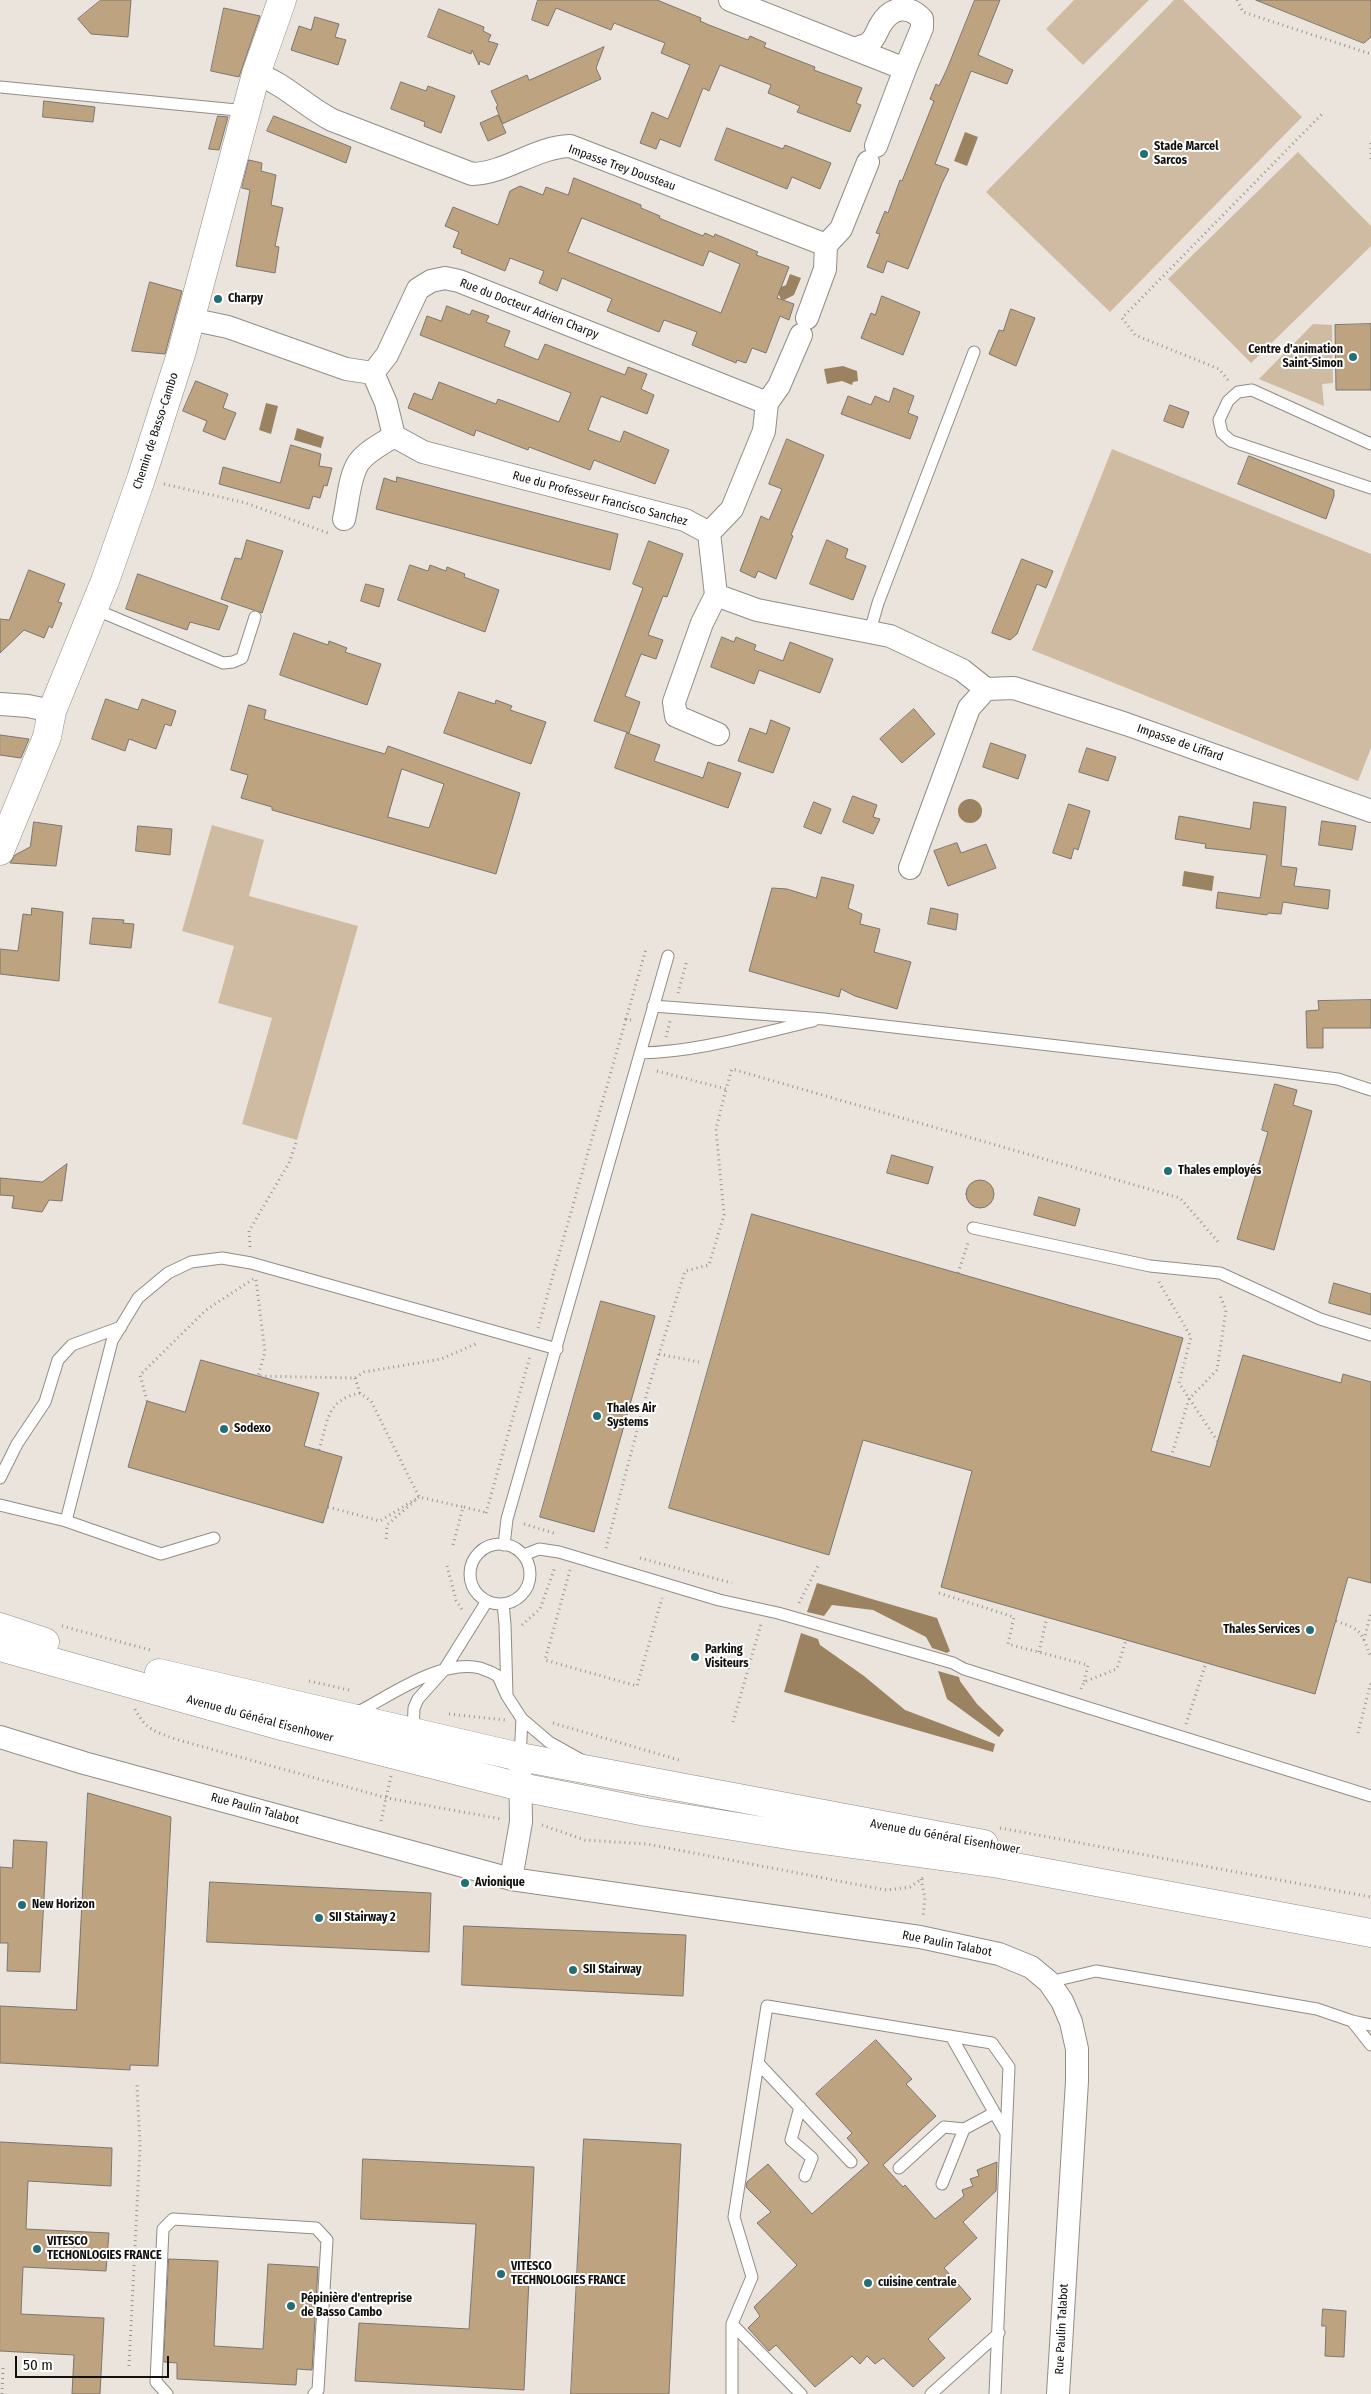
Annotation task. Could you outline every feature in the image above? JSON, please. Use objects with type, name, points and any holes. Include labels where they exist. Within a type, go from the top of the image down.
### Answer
[{"type":"main road","name":"Chemin de Basso-Cambo","points":[[0,851],[47,737],[52,711],[94,609],[141,479],[182,351],[256,74],[282,0]]},
{"type":"main road","name":"Avenue du Général Eisenhower","points":[[0,1631],[180,1678],[340,1715],[415,1746],[443,1767],[521,1787],[646,1812],[800,1837],[999,1864],[1371,1933]]},
{"type":"main road","name":"Avenue du Général Eisenhower","points":[[0,1631],[285,1727],[415,1746],[520,1757],[1371,1915]]},
{"type":"main road","points":[[443,1767],[471,1760],[520,1757]]},
{"type":"main road","points":[[521,1787],[594,1770]]},
{"type":"street","points":[[730,0],[905,69]]},
{"type":"street","points":[[718,734],[676,716],[674,702],[702,623],[716,596],[709,532],[732,509],[764,431],[767,403],[779,386],[825,270],[826,245],[841,229],[922,28],[922,19],[915,12],[905,8],[894,11],[882,22],[869,44],[854,49]]},
{"type":"street","name":"Impasse Trey Dousteau","points":[[256,74],[271,79],[313,110],[332,120],[472,174],[490,173],[556,147],[570,146],[826,245]]},
{"type":"street","name":"Rue du Docteur Adrien Charpy","points":[[373,373],[387,355],[418,289],[431,281],[445,278],[459,281],[767,403]]},
{"type":"street","points":[[190,319],[228,327],[346,369],[373,373],[386,403],[394,436],[358,463],[338,527]]},
{"type":"street","name":"Rue du Professeur Francisco Sanchez","points":[[394,436],[423,452],[685,520],[709,532]]},
{"type":"street","points":[[716,596],[756,610],[890,636],[962,670],[986,689],[969,708],[910,868]]},
{"type":"street","name":"Impasse de Liffard","points":[[986,689],[1014,688],[1126,724],[1371,810]]},
{"type":"street","points":[[0,704],[28,706],[52,711]]},
{"type":"street","name":"Rue Paulin Talabot","points":[[0,1737],[84,1763],[511,1879],[920,1937],[999,1954],[1031,1967],[1049,1982],[1062,2001],[1071,2022],[1076,2049],[1077,2081],[1058,2394]]},
{"type":"street","points":[[511,1879],[521,1822],[520,1757]]},
{"type":"lane","points":[[0,87],[247,111]]},
{"type":"lane","points":[[870,631],[878,603],[974,352]]},
{"type":"lane","points":[[1371,444],[1252,390],[1238,392],[1228,401],[1219,420],[1222,433],[1232,441],[1371,488]]},
{"type":"lane","points":[[94,609],[223,663],[233,662],[242,658],[256,617]]},
{"type":"lane","points":[[504,1545],[507,1519],[668,956]]},
{"type":"lane","points":[[654,1006],[824,1019],[1338,1079],[1371,1090]]},
{"type":"lane","points":[[640,1053],[662,1053],[712,1044],[824,1019]]},
{"type":"lane","points":[[973,1228],[1150,1266],[1220,1273],[1320,1319],[1371,1335]]},
{"type":"lane","points":[[66,1521],[112,1341],[138,1298],[168,1273],[191,1262],[222,1258],[252,1263],[557,1349]]},
{"type":"lane","points":[[0,1478],[17,1444],[44,1402],[58,1360],[72,1345],[121,1327]]},
{"type":"lane","points":[[0,1505],[66,1521],[161,1554],[214,1538]]},
{"type":"lane","points":[[494,1545],[504,1545],[516,1548],[524,1555],[530,1570],[528,1586],[518,1598],[502,1604],[487,1601],[474,1590],[470,1572],[473,1562],[484,1549],[494,1545]]},
{"type":"lane","points":[[524,1555],[539,1549],[574,1557],[719,1600],[765,1610],[953,1663],[964,1669],[1371,1796]]},
{"type":"lane","points":[[415,1746],[414,1708],[418,1699],[444,1670],[487,1601]]},
{"type":"lane","points":[[502,1604],[505,1624],[507,1696]]},
{"type":"lane","points":[[340,1715],[362,1710],[404,1686],[444,1670],[460,1667],[480,1668],[498,1676],[507,1696],[522,1719],[550,1742],[572,1753],[594,1770]]},
{"type":"lane","points":[[520,1757],[522,1719]]},
{"type":"lane","points":[[1049,1982],[1096,1971],[1317,2009],[1352,2021],[1371,2025]]},
{"type":"lane","points":[[732,2394],[732,2324],[752,2277],[734,2217],[767,2006],[992,2043],[1010,2067],[995,2394]]},
{"type":"lane","points":[[1352,2021],[1371,2045]]},
{"type":"lane","points":[[951,2036],[1007,2135]]},
{"type":"lane","points":[[758,2063],[851,2162]]},
{"type":"lane","points":[[800,2107],[791,2140],[812,2158],[805,2176]]},
{"type":"lane","points":[[899,2168],[944,2127],[964,2128],[994,2113]]},
{"type":"lane","points":[[942,2184],[964,2128]]},
{"type":"lane","points":[[167,2394],[156,2382],[163,2229],[173,2219],[316,2228],[327,2240],[318,2390],[314,2394]]},
{"type":"lane","points":[[732,2324],[801,2394]]},
{"type":"lane","points":[[931,2394],[999,2333]]},
{"type":"path","points":[[1237,0],[1243,12],[1371,54]]},
{"type":"path","points":[[1238,392],[1219,369],[1135,336],[1122,318],[1322,114]]},
{"type":"path","points":[[1371,143],[1371,159]]},
{"type":"path","points":[[141,479],[246,503],[338,527]]},
{"type":"path","points":[[464,1506],[488,1514],[530,1357],[646,949]]},
{"type":"path","points":[[678,994],[687,960]]},
{"type":"path","points":[[666,1037],[666,1030],[671,1018]]},
{"type":"path","points":[[626,1019],[631,1020]]},
{"type":"path","points":[[606,1548],[659,1354],[685,1271],[709,1264],[724,1215],[716,1129],[732,1069],[1180,1198],[1220,1244]]},
{"type":"path","points":[[657,1071],[726,1089]]},
{"type":"path","points":[[958,1273],[968,1244]]},
{"type":"path","points":[[1150,1266],[1191,1336],[1179,1383],[1218,1442]]},
{"type":"path","points":[[147,1401],[140,1375],[206,1310],[255,1278]]},
{"type":"path","points":[[1171,1457],[1190,1399],[1217,1370],[1226,1310],[1219,1293]]},
{"type":"path","points":[[258,1376],[354,1378],[372,1370],[441,1359],[482,1341]]},
{"type":"path","points":[[522,1354],[530,1357]]},
{"type":"path","points":[[659,1354],[699,1362]]},
{"type":"path","points":[[354,1378],[360,1394],[371,1401],[419,1497]]},
{"type":"path","points":[[319,1450],[333,1406],[345,1396],[360,1394]]},
{"type":"path","points":[[386,1542],[387,1525],[419,1497]]},
{"type":"path","points":[[328,1507],[380,1521],[419,1497],[462,1507],[453,1545]]},
{"type":"path","points":[[574,1557],[545,1660],[637,1686],[671,1566]]},
{"type":"path","points":[[520,1631],[523,1623],[540,1609],[556,1564]]},
{"type":"path","points":[[447,1566],[456,1600],[465,1614]]},
{"type":"path","points":[[792,1601],[799,1603],[818,1566]]},
{"type":"path","points":[[939,1593],[1014,1616],[1008,1644],[1088,1665],[1084,1682],[1075,1703]]},
{"type":"path","points":[[734,1722],[765,1610]]},
{"type":"path","points":[[1364,1640],[1371,1612]]},
{"type":"path","points":[[1039,1652],[1047,1617]]},
{"type":"path","points":[[1336,1621],[1356,1628],[1364,1640],[1371,1658]]},
{"type":"path","points":[[1084,1682],[1117,1669],[1126,1640]]},
{"type":"path","points":[[1182,1737],[1206,1663]]},
{"type":"path","points":[[1358,1733],[1371,1682]]},
{"type":"path","points":[[130,1701],[141,1721],[149,1730],[175,1739],[387,1798],[504,1819]]},
{"type":"path","points":[[445,1713],[500,1720]]},
{"type":"path","points":[[379,1827],[391,1774],[387,1769]]},
{"type":"path","points":[[540,1824],[585,1840],[647,1844],[886,1890],[910,1887],[927,1876]]},
{"type":"path","points":[[920,1937],[925,1898],[921,1879]]},
{"type":"path","points":[[129,2366],[140,2147],[137,2085]]},
{"type":"path","points":[[2,2394],[3,2368]]},
{"type":"shaded area","points":[[1074,0],[1149,0],[1083,65],[1046,29]]},
{"type":"shaded area","name":"Stade Marcel Sarcos","points":[[1174,0],[1183,0],[1302,117],[1110,312],[986,192]]},
{"type":"shaded area","points":[[965,132],[978,137],[967,166],[954,161]]},
{"type":"shaded area","points":[[1298,152],[1371,226],[1371,246],[1251,363],[1168,279]]},
{"type":"shaded area","points":[[790,274],[801,278],[794,295],[784,300],[781,299],[776,289],[786,285]]},
{"type":"shaded area","points":[[1313,324],[1332,325],[1333,383],[1322,384],[1324,406],[1259,379]]},
{"type":"shaded area","points":[[843,366],[857,371],[858,381],[853,382],[852,385],[842,381],[827,384],[824,369]]},
{"type":"shaded area","points":[[266,403],[278,406],[271,434],[259,430]]},
{"type":"shaded area","points":[[297,428],[324,437],[321,448],[294,440]]},
{"type":"shaded area","points":[[1112,449],[1371,554],[1371,748],[1358,781],[1032,650]]},
{"type":"shaded area","points":[[970,799],[975,800],[981,806],[981,816],[975,822],[970,823],[965,822],[959,816],[958,811],[959,806],[965,800]]},
{"type":"shaded area","points":[[212,825],[264,840],[249,896],[358,926],[297,1140],[242,1124],[272,1018],[218,1003],[234,946],[182,931]]},
{"type":"shaded area","points":[[1184,871],[1214,876],[1212,891],[1182,886]]},
{"type":"shaded area","points":[[817,1583],[937,1618],[950,1651],[947,1653],[932,1648],[926,1637],[873,1610],[832,1605],[824,1616],[807,1612]]},
{"type":"shaded area","points":[[801,1633],[818,1639],[820,1645],[864,1676],[905,1710],[995,1744],[993,1752],[784,1692]]},
{"type":"shaded area","points":[[938,1671],[959,1677],[977,1704],[1004,1730],[999,1737],[947,1699]]},
{"type":"building","points":[[101,0],[131,0],[128,37],[91,34],[78,19]]},
{"type":"building","points":[[538,0],[657,0],[701,18],[700,21],[709,25],[748,40],[750,36],[766,43],[764,47],[815,67],[814,70],[862,88],[856,103],[861,105],[850,132],[797,112],[800,106],[768,93],[771,85],[720,65],[709,91],[703,88],[680,147],[660,139],[656,149],[640,143],[652,112],[668,119],[690,65],[661,53],[665,43],[614,23],[611,30],[556,8],[548,26],[532,20]]},
{"type":"building","points":[[975,0],[1000,0],[978,55],[1013,70],[1007,84],[971,71],[935,164],[949,169],[908,269],[887,261],[883,273],[867,267],[880,234],[876,233],[885,211],[888,213],[900,180],[902,181],[934,101],[930,99],[936,84],[939,86],[947,69]]},
{"type":"building","points":[[1256,0],[1371,0],[1371,37],[1364,43]]},
{"type":"building","points":[[224,8],[260,16],[239,77],[211,71]]},
{"type":"building","points":[[439,9],[484,27],[483,31],[491,35],[488,41],[498,44],[489,65],[480,61],[479,65],[472,50],[471,54],[428,37]]},
{"type":"building","points":[[315,17],[339,24],[335,37],[346,40],[338,65],[291,50],[299,26],[311,30]]},
{"type":"building","points":[[604,47],[596,68],[601,79],[502,124],[506,133],[488,141],[480,123],[498,115],[502,123],[496,107],[498,106],[491,91],[527,75],[529,80]]},
{"type":"building","points":[[401,82],[426,91],[428,86],[455,96],[441,133],[424,126],[425,122],[391,109]]},
{"type":"building","points":[[44,101],[95,107],[93,122],[43,117]]},
{"type":"building","points":[[218,116],[228,117],[219,150],[209,149]]},
{"type":"building","points":[[274,116],[351,147],[346,163],[267,131]]},
{"type":"building","points":[[727,128],[783,149],[785,145],[831,163],[820,189],[792,177],[787,189],[715,160]]},
{"type":"building","points":[[249,160],[262,163],[261,171],[276,175],[271,205],[283,208],[275,246],[279,247],[275,273],[236,266],[250,190],[242,188]]},
{"type":"building","points":[[574,178],[641,205],[641,208],[660,216],[659,218],[703,236],[705,233],[714,237],[715,234],[758,252],[756,255],[789,267],[777,298],[794,304],[789,320],[780,316],[766,353],[752,348],[746,363],[737,360],[736,363],[692,345],[697,332],[664,320],[659,332],[607,311],[612,299],[562,278],[557,291],[539,283],[544,271],[510,258],[505,271],[461,253],[462,250],[453,247],[459,232],[445,226],[453,207],[498,225],[510,191],[520,186],[543,195],[546,187],[568,195]],"holes":[[[582,218],[703,266],[709,251],[740,264],[721,313],[568,252]]]},
{"type":"building","points":[[150,282],[182,291],[165,354],[132,351]]},
{"type":"building","points":[[882,296],[920,312],[903,355],[861,338],[871,313],[875,315]]},
{"type":"building","points":[[447,306],[470,315],[472,310],[489,316],[486,322],[510,331],[504,346],[538,360],[545,344],[625,375],[628,367],[647,374],[641,389],[654,395],[647,414],[601,396],[588,430],[620,442],[624,431],[669,450],[655,484],[594,460],[590,470],[529,447],[528,450],[476,430],[474,436],[408,408],[414,393],[432,400],[439,382],[496,404],[498,399],[559,422],[571,393],[420,335],[427,316],[441,321]]},
{"type":"building","points":[[1011,309],[1035,318],[1016,366],[989,354],[999,330],[1003,331]]},
{"type":"building","name":"Centre d'animation Saint-Simon","points":[[1371,324],[1371,390],[1336,390],[1335,325]]},
{"type":"building","points":[[196,381],[228,394],[223,408],[236,413],[225,440],[203,431],[207,421],[183,411]]},
{"type":"building","points":[[894,388],[914,396],[908,413],[918,417],[910,439],[841,414],[848,396],[871,405],[875,396],[889,402]]},
{"type":"building","points":[[1170,405],[1189,412],[1183,428],[1164,421]]},
{"type":"building","points":[[787,439],[824,455],[791,535],[793,536],[776,579],[758,571],[755,578],[740,571],[761,516],[769,520],[782,489],[769,484]]},
{"type":"building","points":[[291,445],[321,454],[319,466],[332,468],[327,486],[324,485],[320,498],[313,496],[309,509],[219,484],[223,467],[280,483]]},
{"type":"building","points":[[1249,456],[1334,490],[1334,496],[1326,519],[1238,484]]},
{"type":"building","points":[[397,477],[618,534],[610,570],[376,509],[384,478],[396,482]]},
{"type":"building","points":[[247,540],[283,551],[262,613],[221,599],[235,558],[241,559]]},
{"type":"building","points":[[827,540],[848,549],[845,558],[866,566],[853,600],[810,584]]},
{"type":"building","points":[[649,541],[683,554],[667,597],[663,596],[648,635],[663,640],[656,659],[641,654],[625,696],[640,702],[629,733],[594,721],[643,588],[633,584]]},
{"type":"building","points":[[1022,559],[1053,571],[1046,588],[1037,584],[1017,634],[1010,640],[992,633]]},
{"type":"building","points":[[410,565],[428,571],[430,565],[446,571],[447,567],[465,574],[464,577],[499,590],[485,632],[398,600]]},
{"type":"building","points":[[29,570],[65,584],[58,602],[62,603],[52,628],[49,626],[44,638],[24,630],[0,653],[0,619],[9,620]]},
{"type":"building","points":[[138,574],[228,606],[219,630],[190,622],[187,630],[126,609]]},
{"type":"building","points":[[366,584],[384,589],[379,607],[361,601]]},
{"type":"building","points":[[294,633],[328,645],[329,641],[347,648],[345,652],[381,664],[367,705],[280,675]]},
{"type":"building","points":[[722,637],[734,642],[736,637],[756,645],[754,650],[783,661],[790,642],[833,659],[820,693],[759,670],[754,684],[711,667]]},
{"type":"building","points":[[459,692],[495,704],[496,700],[512,706],[510,710],[546,722],[531,764],[444,733]]},
{"type":"building","points":[[106,699],[138,710],[142,699],[176,711],[171,726],[165,724],[156,749],[129,739],[125,751],[92,739]]},
{"type":"building","points":[[249,705],[266,710],[264,719],[385,754],[388,746],[520,793],[496,874],[272,810],[272,807],[241,798],[248,775],[231,770]],"holes":[[[402,769],[444,784],[429,828],[388,817]]]},
{"type":"building","points":[[914,709],[935,734],[902,763],[880,739]]},
{"type":"building","points":[[771,720],[790,728],[773,773],[738,761],[750,728],[766,734]]},
{"type":"building","points":[[627,733],[660,745],[654,761],[703,778],[708,762],[741,773],[728,808],[615,768]]},
{"type":"building","points":[[0,735],[29,739],[21,758],[0,755]]},
{"type":"building","points":[[991,743],[1026,755],[1018,779],[983,767]]},
{"type":"building","points":[[1087,748],[1116,757],[1108,781],[1079,772]]},
{"type":"building","points":[[853,796],[877,805],[873,817],[880,819],[873,834],[843,822]]},
{"type":"building","points":[[814,802],[831,809],[821,834],[804,827]]},
{"type":"building","points":[[1254,802],[1286,807],[1281,866],[1297,868],[1294,886],[1330,890],[1328,909],[1283,902],[1281,914],[1268,913],[1267,915],[1216,908],[1218,892],[1260,898],[1267,855],[1205,848],[1206,844],[1175,839],[1179,816],[1250,829]]},
{"type":"building","points":[[1069,804],[1090,811],[1078,850],[1074,848],[1071,859],[1053,853]]},
{"type":"building","points":[[1322,821],[1356,826],[1352,850],[1319,845]]},
{"type":"building","points":[[34,822],[62,826],[56,866],[10,863],[15,855],[30,847]]},
{"type":"building","points":[[138,826],[172,829],[170,855],[136,851]]},
{"type":"building","points":[[957,843],[961,853],[986,844],[996,868],[948,886],[934,851]]},
{"type":"building","points":[[822,877],[854,885],[848,908],[862,914],[860,924],[880,929],[874,952],[911,962],[897,1009],[855,996],[841,989],[839,997],[749,971],[772,888],[787,889],[816,898]]},
{"type":"building","points":[[32,908],[63,912],[59,981],[0,974],[0,949],[18,951],[23,914],[31,915]]},
{"type":"building","points":[[931,908],[958,914],[956,930],[928,924]]},
{"type":"building","points":[[93,918],[124,920],[123,923],[134,924],[131,948],[90,944]]},
{"type":"building","points":[[1371,1000],[1371,1028],[1323,1028],[1323,1048],[1307,1048],[1306,1011],[1319,1010],[1318,1001]]},
{"type":"building","points":[[1275,1084],[1297,1090],[1293,1105],[1312,1111],[1274,1250],[1237,1239],[1268,1132],[1262,1130]]},
{"type":"building","points":[[892,1155],[933,1167],[928,1184],[887,1173]]},
{"type":"building","points":[[67,1164],[62,1201],[49,1200],[42,1212],[12,1208],[14,1196],[0,1195],[0,1178],[42,1182]]},
{"type":"building","points":[[980,1180],[990,1184],[994,1194],[990,1204],[980,1208],[970,1204],[966,1194],[970,1184]]},
{"type":"building","points":[[1039,1197],[1080,1209],[1075,1226],[1034,1215]]},
{"type":"building","points":[[752,1214],[1183,1338],[1151,1451],[1210,1467],[1243,1355],[1341,1383],[1343,1374],[1371,1382],[1371,1583],[1348,1577],[1315,1694],[941,1587],[972,1471],[863,1440],[829,1555],[669,1508]]},
{"type":"building","points":[[1334,1283],[1371,1294],[1371,1315],[1329,1303]]},
{"type":"building","name":"Thales Air Systems","points":[[601,1301],[655,1316],[594,1532],[540,1517]]},
{"type":"building","name":"Sodexo","points":[[201,1360],[319,1393],[304,1446],[342,1457],[323,1523],[128,1467],[147,1401],[185,1412]]},
{"type":"building","points":[[88,1793],[171,1817],[158,2066],[130,2065],[130,2070],[0,2063],[0,2006],[76,2010]]},
{"type":"building","name":"New Horizon","points":[[14,1840],[47,1842],[40,1972],[7,1971],[8,1943],[0,1943],[0,1867],[12,1868]]},
{"type":"building","name":"SII Stairway 2","points":[[210,1882],[431,1893],[429,1952],[207,1942]]},
{"type":"building","name":"SII Stairway","points":[[464,1926],[686,1935],[683,1996],[462,1985]]},
{"type":"building","name":"cuisine centrale","points":[[876,2040],[912,2079],[906,2084],[936,2116],[883,2165],[903,2187],[905,2185],[935,2219],[964,2196],[962,2190],[973,2186],[970,2179],[979,2176],[977,2170],[997,2162],[996,2191],[963,2222],[977,2238],[944,2268],[971,2299],[928,2339],[945,2358],[913,2387],[883,2358],[875,2364],[867,2356],[860,2364],[852,2356],[815,2387],[776,2345],[769,2351],[748,2328],[760,2316],[754,2307],[797,2265],[757,2223],[771,2212],[746,2187],[747,2182],[768,2164],[812,2214],[869,2163],[847,2138],[852,2133],[816,2094]]},
{"type":"building","points":[[584,2139],[681,2144],[669,2394],[571,2394]]},
{"type":"building","points":[[0,2142],[112,2148],[111,2186],[28,2181],[26,2229],[109,2233],[106,2271],[23,2267],[21,2314],[104,2318],[100,2394],[72,2394],[74,2355],[0,2351]]},
{"type":"building","name":"VITESCO TECHNOLOGIES FRANCE","points":[[363,2159],[534,2167],[524,2390],[355,2381],[359,2323],[469,2329],[476,2224],[361,2219]]},
{"type":"building","name":"Pépinière d'entreprise de Basso Cambo","points":[[169,2259],[218,2261],[214,2346],[263,2349],[268,2264],[318,2267],[312,2370],[297,2369],[296,2385],[177,2379],[177,2363],[164,2362]]},
{"type":"building","points":[[1323,2309],[1346,2311],[1344,2357],[1325,2356],[1326,2326],[1322,2326]]},
{"type":"place","name":"Stade Marcel Sarcos","points":[[1144,154]]},
{"type":"place","name":"Charpy","points":[[218,299]]},
{"type":"place","name":"Centre d'animation Saint-Simon","points":[[1353,357]]},
{"type":"place","name":"Thales employés","points":[[1168,1171]]},
{"type":"place","name":"Thales Air Systems","points":[[597,1416]]},
{"type":"place","name":"Sodexo","points":[[224,1429]]},
{"type":"place","name":"Thales Services","points":[[1310,1630]]},
{"type":"place","name":"Parking Visiteurs","points":[[695,1657]]},
{"type":"place","name":"Avionique","points":[[465,1883]]},
{"type":"place","name":"New Horizon","points":[[22,1905]]},
{"type":"place","name":"SII Stairway 2","points":[[319,1918]]},
{"type":"place","name":"SII Stairway","points":[[573,1970]]},
{"type":"place","name":"VITESCO TECHONLOGIES FRANCE","points":[[37,2249]]},
{"type":"place","name":"VITESCO TECHNOLOGIES FRANCE","points":[[501,2274]]},
{"type":"place","name":"cuisine centrale","points":[[868,2283]]},
{"type":"place","name":"Pépinière d'entreprise de Basso Cambo","points":[[291,2306]]}]
